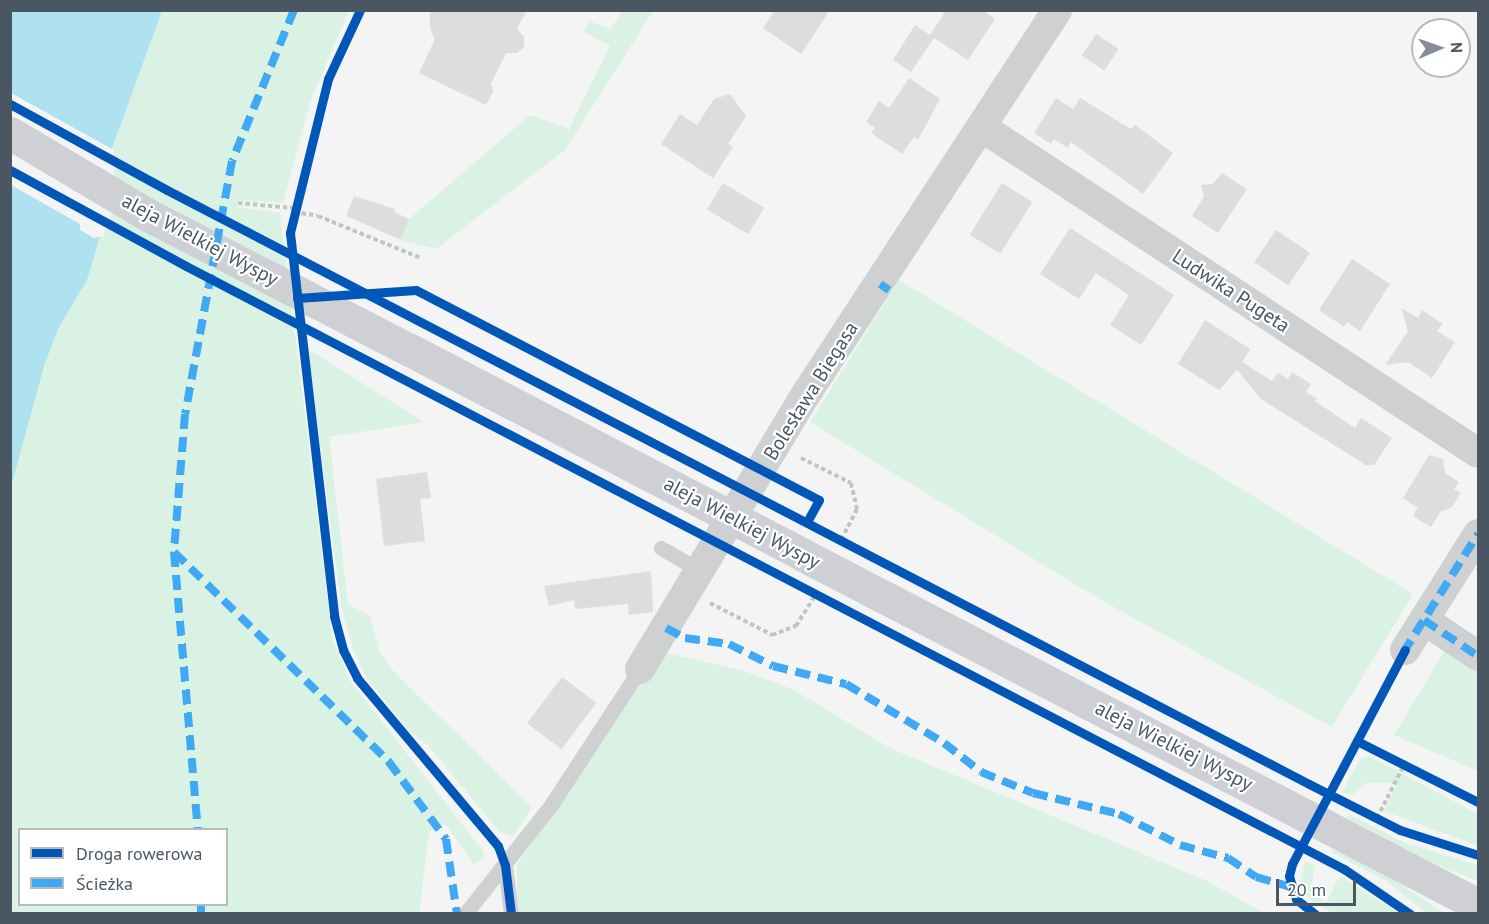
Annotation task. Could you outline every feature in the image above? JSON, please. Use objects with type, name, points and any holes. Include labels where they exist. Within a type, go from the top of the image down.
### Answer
[{"type":"main road","name":"aleja Wielkiej Wyspy","points":[[10,133],[148,215],[1479,905]]},
{"type":"street","name":"Bolesława Biegasa","points":[[640,669],[776,446],[1057,10]]},
{"type":"street","name":"Ludwika Pugeta","points":[[983,128],[1479,453]]},
{"type":"street","points":[[1405,650],[1479,534]]},
{"type":"street","points":[[1424,620],[1479,656]]},
{"type":"lane","points":[[661,548],[695,581]]},
{"type":"lane","name":"Bolesława Biegasa","points":[[465,914],[551,805],[640,669]]},
{"type":"lane","points":[[505,865],[511,914]]},
{"type":"path","points":[[238,203],[294,210],[318,216],[421,258]]},
{"type":"path","points":[[776,446],[851,483],[857,509],[841,540]]},
{"type":"path","points":[[695,581],[772,635],[796,626],[815,595]]},
{"type":"path","points":[[1377,818],[1404,765]]},
{"type":"green space","points":[[162,11],[349,11],[311,99],[283,203],[238,200],[237,207],[280,213],[333,642],[351,682],[483,851],[484,858],[474,864],[445,824],[429,832],[419,913],[14,914],[10,897],[11,487],[45,363],[59,327],[87,280],[109,157]]},
{"type":"green space","points":[[623,11],[653,11],[565,150],[436,249],[401,240],[409,219],[530,115],[569,129],[610,46],[584,32],[589,21],[610,29]]},
{"type":"green space","points":[[899,280],[1413,594],[1332,727],[1101,600],[810,422]]},
{"type":"green space","points":[[308,349],[424,422],[329,437],[348,604],[370,616],[380,652],[395,673],[529,804],[531,809],[513,837],[500,832],[427,744],[409,731],[366,677],[354,651],[341,606]]},
{"type":"green space","points":[[1446,648],[1478,668],[1478,771],[1394,735]]},
{"type":"green space","points":[[661,652],[742,670],[794,690],[890,748],[1207,881],[1264,913],[517,913],[517,865]]},
{"type":"green space","points":[[1369,756],[1478,814],[1478,846],[1384,811],[1396,787],[1390,783],[1365,783],[1352,795],[1342,792],[1360,759]]},
{"type":"green space","points":[[1349,814],[1405,843],[1478,865],[1478,881],[1427,861],[1347,818]]},
{"type":"green space","points":[[1334,847],[1385,874],[1444,913],[1426,913],[1385,880],[1331,852]]},
{"type":"green space","points":[[1305,861],[1315,866],[1312,882],[1319,898],[1326,902],[1340,876],[1398,913],[1333,913],[1315,903],[1306,895],[1301,881]]},
{"type":"water","points":[[11,11],[162,11],[109,157],[102,230],[87,280],[59,327],[45,363],[11,487]]},
{"type":"pier","points":[[11,93],[114,150],[115,202],[104,236],[94,238],[80,230],[80,224],[11,185]]},
{"type":"building","points":[[430,10],[527,10],[517,29],[524,37],[524,47],[517,53],[506,53],[491,84],[493,92],[486,105],[419,73],[435,39],[430,28]]},
{"type":"building","points":[[775,10],[830,10],[801,54],[763,28]]},
{"type":"building","points":[[946,10],[983,10],[995,19],[968,60],[934,38],[911,72],[893,60],[915,25],[930,35]]},
{"type":"building","points":[[1096,34],[1119,49],[1104,71],[1082,56]]},
{"type":"building","points":[[909,78],[940,99],[918,140],[914,137],[902,154],[871,133],[875,128],[866,122],[879,101],[889,108]]},
{"type":"building","points":[[730,94],[746,116],[728,144],[733,147],[713,178],[661,144],[680,114],[697,125],[714,99]]},
{"type":"building","points":[[1056,98],[1073,109],[1080,98],[1131,129],[1135,125],[1173,153],[1143,194],[1071,142],[1068,148],[1054,139],[1051,144],[1034,133]]},
{"type":"building","points":[[1222,173],[1247,189],[1218,233],[1192,216],[1204,196],[1201,185],[1213,184]]},
{"type":"building","points":[[723,183],[764,208],[748,234],[707,210]]},
{"type":"building","points":[[1002,183],[1033,202],[1000,254],[970,235]]},
{"type":"building","points":[[354,196],[395,209],[394,212],[409,219],[401,240],[346,216]]},
{"type":"building","points":[[1070,228],[1174,295],[1141,345],[1110,325],[1129,295],[1096,273],[1079,299],[1040,274]]},
{"type":"building","points":[[1276,230],[1310,253],[1288,285],[1254,262]]},
{"type":"building","points":[[1352,259],[1390,284],[1360,331],[1347,322],[1344,327],[1319,310]]},
{"type":"building","points":[[1401,308],[1418,318],[1422,310],[1443,324],[1437,331],[1455,342],[1432,378],[1408,362],[1385,365],[1408,331]]},
{"type":"building","points":[[1205,320],[1250,349],[1242,362],[1272,381],[1278,373],[1288,379],[1292,372],[1311,384],[1306,392],[1317,399],[1315,401],[1355,428],[1361,418],[1392,438],[1374,465],[1366,465],[1261,399],[1237,370],[1219,390],[1178,364]]},
{"type":"building","points":[[1429,455],[1443,459],[1445,473],[1459,482],[1454,489],[1461,493],[1451,508],[1441,511],[1431,527],[1413,516],[1418,508],[1403,498]]},
{"type":"building","points":[[427,472],[431,498],[420,499],[425,541],[384,546],[376,479]]},
{"type":"building","points":[[651,571],[653,612],[629,615],[628,604],[575,609],[574,600],[549,606],[544,586]]},
{"type":"building","points":[[562,677],[596,703],[561,749],[527,723]]},
{"type":"marked path","points":[[294,10],[232,161],[185,414],[174,552],[389,762],[446,839],[457,914]]},
{"type":"marked path","points":[[880,284],[889,290]]},
{"type":"marked path","points":[[1403,653],[1478,534]]},
{"type":"marked path","points":[[174,552],[198,828]]},
{"type":"marked path","points":[[1424,620],[1478,656]]},
{"type":"marked path","points":[[666,628],[685,638],[729,644],[773,666],[846,684],[944,743],[981,772],[1033,793],[1119,814],[1180,845],[1228,858],[1256,877],[1292,887]]},
{"type":"marked path","points":[[201,906],[201,914]]},
{"type":"cycle path","points":[[360,10],[328,79],[290,233],[334,616],[343,650],[357,678],[498,846],[505,865],[511,914]]},
{"type":"cycle path","points":[[10,104],[167,190],[1309,784],[1400,830],[1478,855]]},
{"type":"cycle path","points":[[10,170],[186,266],[1344,869],[1410,914]]},
{"type":"cycle path","points":[[297,298],[416,290],[819,500],[807,522]]},
{"type":"cycle path","points":[[1315,914],[1296,899],[1289,876],[1292,864],[1405,650]]},
{"type":"cycle path","points":[[1357,741],[1478,802]]}]
